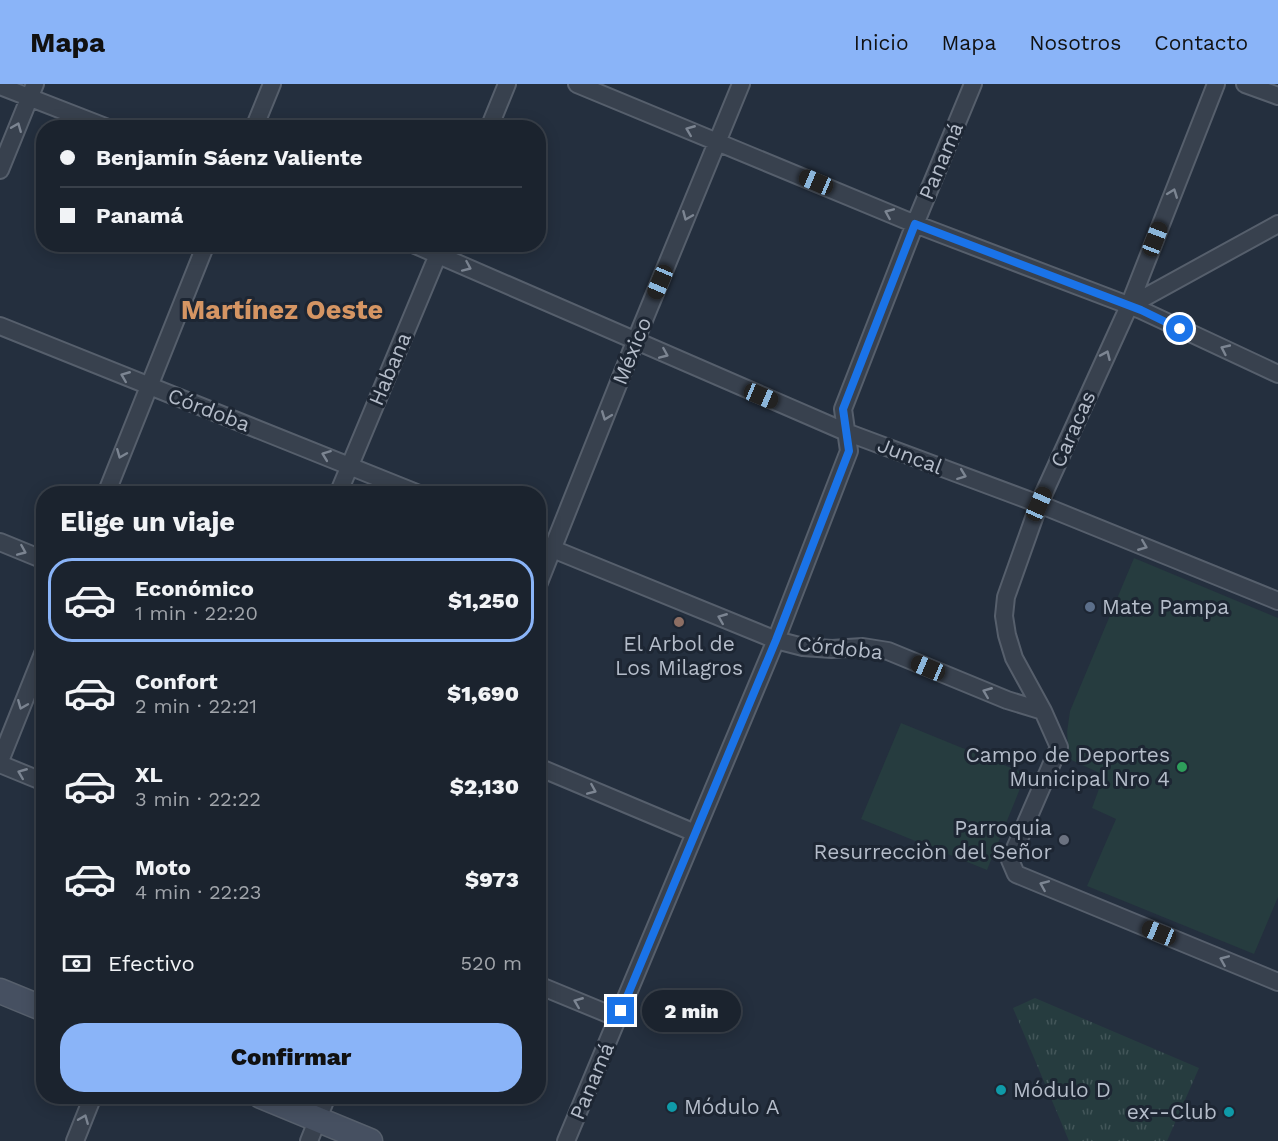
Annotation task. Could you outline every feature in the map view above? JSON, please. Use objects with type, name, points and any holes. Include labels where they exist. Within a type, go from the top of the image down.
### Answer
[{"type":"street","points":[[257,120],[272,84]]},
{"type":"street","points":[[492,120],[507,84]]},
{"type":"street","points":[[577,84],[915,224],[1129,306],[1278,374]]},
{"type":"street","name":"México","points":[[546,546],[635,342],[741,84]]},
{"type":"street","name":"Panamá","points":[[566,1141],[776,640],[849,451],[843,409],[915,224],[974,84]]},
{"type":"street","name":"Caracas","points":[[1216,84],[1129,306],[1039,504],[1006,597],[1004,616],[1014,658],[1043,711],[1059,747],[1010,860],[1016,874],[1278,982]]},
{"type":"street","points":[[1245,84],[1278,96]]},
{"type":"street","points":[[0,86],[32,91],[92,120]]},
{"type":"street","points":[[0,170],[32,91]]},
{"type":"street","points":[[1129,306],[1278,224]]},
{"type":"street","points":[[109,486],[203,252]]},
{"type":"street","name":"Habana","points":[[341,486],[439,252]]},
{"type":"street","name":"Juncal","points":[[446,252],[635,342],[846,432],[1039,504],[1278,601]]},
{"type":"street","name":"Córdoba","points":[[0,326],[400,486]]},
{"type":"street","points":[[0,542],[36,557]]},
{"type":"street","name":"Córdoba","points":[[546,546],[776,640],[803,647],[832,649],[863,647],[888,651],[1007,700],[1043,711]]},
{"type":"street","points":[[36,671],[0,762],[36,778]]},
{"type":"street","points":[[546,770],[695,833]]},
{"type":"street","points":[[546,988],[618,1018]]},
{"type":"street","points":[[0,991],[36,1006]]},
{"type":"street","points":[[75,1141],[90,1104]]},
{"type":"street","points":[[273,1104],[313,1130],[370,1141]]},
{"type":"street","points":[[313,1130],[324,1104]]},
{"type":"green space","name":"Campo de Deportes Municipal Nro 4","points":[[1134,558],[1278,618],[1278,897],[1254,954],[1087,886],[1116,819],[1092,808],[1104,775],[1069,759],[1067,732],[1070,711]]},
{"type":"green space","points":[[901,723],[1026,774],[987,870],[861,819]]},
{"type":"green space","points":[[1035,998],[1199,1068],[1167,1141],[1069,1141],[1013,1008]]},
{"type":"place","name":"Mate Pampa","points":[[1090,607]]},
{"type":"place","name":"El Arbol de Los Milagros","points":[[679,622]]},
{"type":"place","name":"Campo de Deportes Municipal Nro 4","points":[[1182,767]]},
{"type":"place","name":"Parroquia Resurrecciòn del Señor","points":[[1064,840]]},
{"type":"place","name":"Módulo D","points":[[1001,1090]]},
{"type":"place","name":"Módulo A","points":[[672,1107]]},
{"type":"place","name":"ex--Club","points":[[1229,1112]]},
{"type":"district","name":"Martínez Oeste","points":[[282,310]]},
{"type":"route","points":[[621,1011],[776,640],[849,451],[843,409],[915,224],[1141,310],[1180,329]]}]
